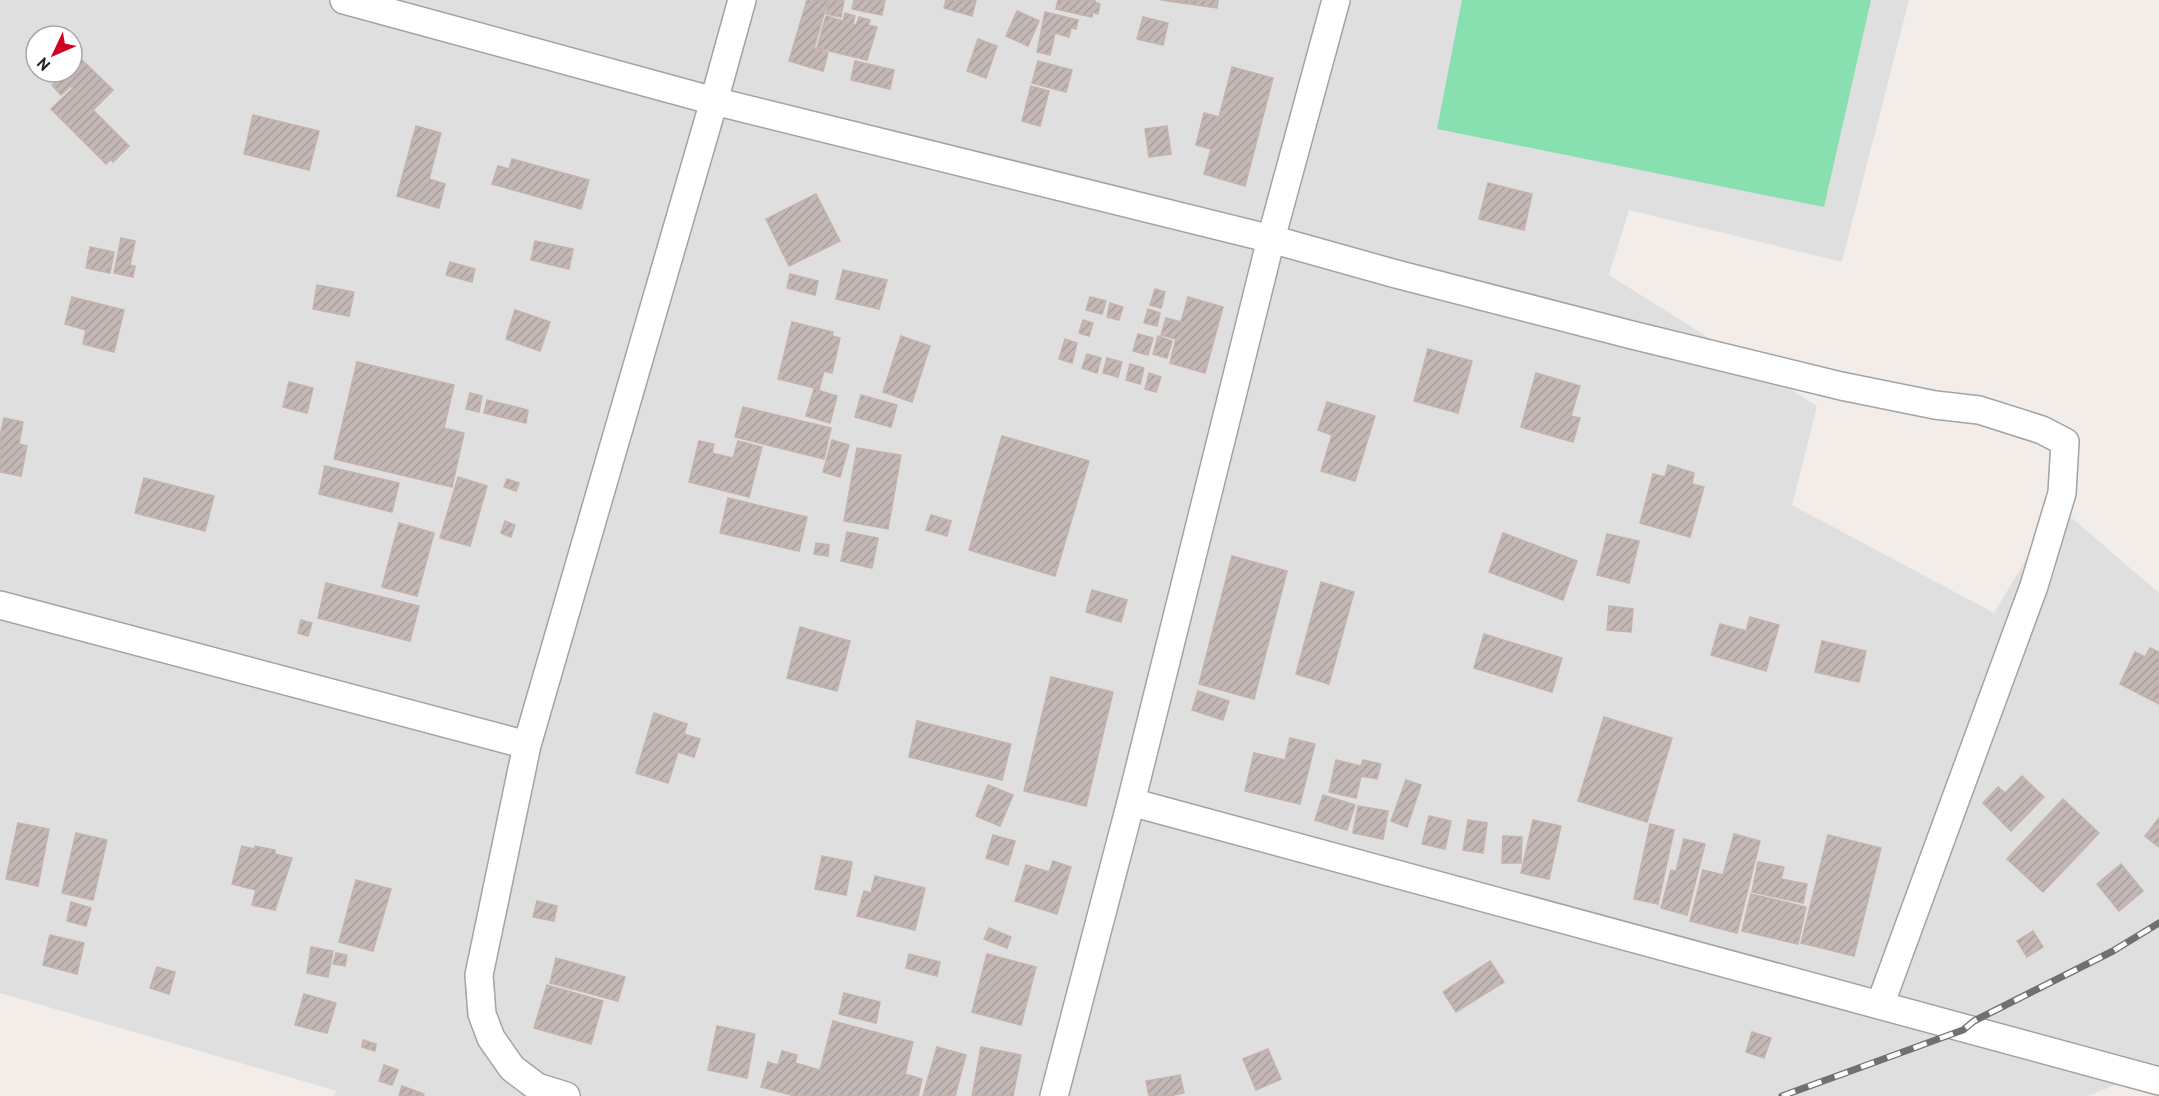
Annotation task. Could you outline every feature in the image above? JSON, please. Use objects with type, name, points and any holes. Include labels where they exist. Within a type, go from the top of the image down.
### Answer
[{"type":"street","points":[[344,0],[714,101],[1271,239],[1620,332],[1841,386],[1935,405],[1979,410],[2042,429],[2065,442],[2062,493],[2034,586],[1880,1005]]},
{"type":"street","points":[[566,1096],[537,1087],[512,1068],[491,1038],[482,1014],[479,975],[527,745],[742,0]]},
{"type":"street","points":[[1054,1096],[1131,802],[1271,239],[1336,0]]},
{"type":"street","points":[[0,605],[527,745]]},
{"type":"street","points":[[1131,802],[1880,1005],[1963,1030],[2159,1081]]},
{"type":"shaded area","points":[[0,0],[1909,0],[1842,262],[1629,210],[1609,275],[1817,406],[1792,505],[1994,613],[2058,506],[2159,593],[2159,1067],[2088,1096],[333,1096],[337,1091],[0,993]]},
{"type":"green space","points":[[1462,0],[1871,0],[1824,207],[1437,129]]},
{"type":"building","points":[[807,0],[828,0],[814,48],[828,53],[823,71],[789,61]]},
{"type":"building","points":[[829,0],[844,0],[841,17],[826,14]]},
{"type":"building","points":[[854,0],[885,0],[882,15],[852,9]]},
{"type":"building","points":[[946,0],[976,0],[972,16],[944,8]]},
{"type":"building","points":[[1058,0],[1095,0],[1100,4],[1098,14],[1093,12],[1092,17],[1056,9]]},
{"type":"building","points":[[1161,0],[1218,0],[1217,8]]},
{"type":"building","points":[[1017,11],[1039,21],[1028,46],[1006,36]]},
{"type":"building","points":[[1045,12],[1078,20],[1076,29],[1071,28],[1069,37],[1055,33],[1050,55],[1037,52]]},
{"type":"building","points":[[845,13],[855,16],[853,24],[856,25],[859,17],[870,20],[868,25],[877,27],[867,60],[817,48],[826,16],[843,21]]},
{"type":"building","points":[[1143,17],[1168,23],[1163,45],[1137,39]]},
{"type":"building","points":[[978,39],[997,46],[986,78],[967,71]]},
{"type":"building","points":[[855,61],[894,70],[890,89],[851,80]]},
{"type":"building","points":[[1038,61],[1072,70],[1066,92],[1032,83]]},
{"type":"building","points":[[84,62],[113,90],[93,110],[129,146],[113,162],[111,159],[106,164],[51,109],[73,88],[71,86],[61,95],[52,85],[84,84]]},
{"type":"building","points":[[1232,67],[1273,78],[1245,186],[1204,174],[1211,149],[1196,145],[1204,113],[1219,117]]},
{"type":"building","points":[[1031,86],[1049,91],[1040,126],[1022,121]]},
{"type":"building","points":[[253,115],[319,131],[309,170],[244,154]]},
{"type":"building","points":[[416,126],[441,133],[429,179],[445,184],[439,208],[397,196]]},
{"type":"building","points":[[1167,126],[1171,154],[1149,157],[1145,129]]},
{"type":"building","points":[[512,159],[589,180],[581,209],[492,184],[498,166],[509,169]]},
{"type":"building","points":[[1488,183],[1532,194],[1524,230],[1479,219]]},
{"type":"building","points":[[816,194],[840,241],[789,266],[766,219]]},
{"type":"building","points":[[121,238],[135,241],[130,265],[135,266],[133,277],[114,273]]},
{"type":"building","points":[[535,241],[573,249],[569,269],[531,260]]},
{"type":"building","points":[[90,247],[114,252],[110,273],[86,268]]},
{"type":"building","points":[[450,262],[475,269],[472,282],[446,275]]},
{"type":"building","points":[[843,270],[887,280],[879,309],[836,299]]},
{"type":"building","points":[[790,274],[818,281],[815,295],[787,288]]},
{"type":"building","points":[[317,285],[354,292],[349,316],[313,309]]},
{"type":"building","points":[[1155,289],[1165,292],[1161,308],[1150,305]]},
{"type":"building","points":[[72,297],[124,310],[114,352],[83,344],[86,330],[65,324]]},
{"type":"building","points":[[1090,297],[1106,301],[1102,314],[1086,310]]},
{"type":"building","points":[[1188,297],[1223,307],[1205,373],[1170,363],[1176,339],[1161,335],[1166,318],[1181,322]]},
{"type":"building","points":[[1110,303],[1123,307],[1119,320],[1107,317]]},
{"type":"building","points":[[1148,309],[1160,313],[1157,326],[1144,323]]},
{"type":"building","points":[[515,310],[550,322],[540,351],[506,339]]},
{"type":"building","points":[[1083,320],[1093,323],[1089,336],[1079,333]]},
{"type":"building","points":[[792,322],[833,332],[832,336],[840,338],[832,373],[824,371],[819,389],[778,379]]},
{"type":"building","points":[[1138,334],[1153,338],[1148,355],[1133,351]]},
{"type":"building","points":[[901,336],[930,346],[912,402],[883,392]]},
{"type":"building","points":[[1158,336],[1172,341],[1167,358],[1153,354]]},
{"type":"building","points":[[1065,339],[1077,343],[1072,363],[1059,359]]},
{"type":"building","points":[[1428,349],[1472,361],[1458,413],[1414,401]]},
{"type":"building","points":[[1087,354],[1101,358],[1097,373],[1082,368]]},
{"type":"building","points":[[1107,358],[1122,362],[1118,377],[1103,373]]},
{"type":"building","points":[[357,362],[454,385],[444,428],[464,433],[452,487],[334,459]]},
{"type":"building","points":[[1130,364],[1144,368],[1140,384],[1126,380]]},
{"type":"building","points":[[1149,373],[1161,377],[1156,392],[1145,389]]},
{"type":"building","points":[[1536,373],[1580,386],[1571,416],[1580,418],[1573,442],[1521,427]]},
{"type":"building","points":[[289,382],[313,388],[307,413],[283,407]]},
{"type":"building","points":[[814,389],[837,396],[830,423],[806,416]]},
{"type":"building","points":[[470,393],[482,396],[479,412],[466,409]]},
{"type":"building","points":[[861,395],[897,405],[891,427],[855,417]]},
{"type":"building","points":[[487,400],[528,410],[526,423],[484,413]]},
{"type":"building","points":[[1327,402],[1375,416],[1355,481],[1321,471],[1332,435],[1318,430]]},
{"type":"building","points":[[743,407],[831,428],[824,459],[735,437]]},
{"type":"building","points":[[4,418],[23,422],[19,444],[27,446],[21,476],[0,472],[0,436]]},
{"type":"building","points":[[1002,436],[1089,461],[1055,576],[969,550]]},
{"type":"building","points":[[832,440],[849,445],[840,477],[823,472]]},
{"type":"building","points":[[699,441],[714,444],[712,453],[733,458],[738,441],[762,447],[749,497],[689,482]]},
{"type":"building","points":[[857,448],[901,455],[888,529],[844,521]]},
{"type":"building","points":[[1668,465],[1694,473],[1692,484],[1704,487],[1690,537],[1640,523],[1653,474],[1665,477]]},
{"type":"building","points":[[325,466],[399,483],[392,512],[319,494]]},
{"type":"building","points":[[458,477],[487,486],[470,546],[440,538]]},
{"type":"building","points":[[144,478],[214,496],[205,531],[135,513]]},
{"type":"building","points":[[507,479],[519,483],[516,491],[504,487]]},
{"type":"building","points":[[728,498],[807,517],[799,551],[720,533]]},
{"type":"building","points":[[931,515],[951,521],[947,536],[926,530]]},
{"type":"building","points":[[505,521],[515,525],[511,537],[501,533]]},
{"type":"building","points":[[399,523],[434,533],[417,596],[382,587]]},
{"type":"building","points":[[847,532],[878,538],[872,568],[841,561]]},
{"type":"building","points":[[1503,533],[1577,561],[1563,600],[1489,572]]},
{"type":"building","points":[[1607,534],[1639,541],[1629,583],[1597,575]]},
{"type":"building","points":[[816,543],[829,545],[828,556],[814,554]]},
{"type":"building","points":[[1232,556],[1287,571],[1254,699],[1199,684]]},
{"type":"building","points":[[1321,582],[1354,592],[1329,684],[1296,674]]},
{"type":"building","points":[[326,583],[419,606],[410,641],[318,618]]},
{"type":"building","points":[[1092,590],[1127,600],[1121,622],[1086,612]]},
{"type":"building","points":[[1609,606],[1633,609],[1631,632],[1607,630]]},
{"type":"building","points":[[1750,617],[1779,625],[1766,671],[1711,655],[1720,624],[1746,631]]},
{"type":"building","points":[[301,620],[312,623],[308,636],[298,633]]},
{"type":"building","points":[[800,627],[850,641],[837,691],[787,678]]},
{"type":"building","points":[[1484,634],[1562,658],[1552,692],[1474,668]]},
{"type":"building","points":[[1822,641],[1866,651],[1859,682],[1815,672]]},
{"type":"building","points":[[2150,648],[2159,652],[2159,704],[2120,684],[2135,652],[2145,657]]},
{"type":"building","points":[[1051,677],[1113,692],[1086,806],[1024,791]]},
{"type":"building","points":[[1198,691],[1229,701],[1223,720],[1192,710]]},
{"type":"building","points":[[654,713],[687,724],[684,734],[700,739],[694,757],[678,752],[668,783],[636,773]]},
{"type":"building","points":[[1604,717],[1672,738],[1647,822],[1578,801]]},
{"type":"building","points":[[917,721],[1011,744],[1002,780],[909,757]]},
{"type":"building","points":[[1290,738],[1315,744],[1300,804],[1245,791],[1254,753],[1285,760]]},
{"type":"building","points":[[1336,760],[1361,766],[1363,760],[1381,764],[1377,779],[1361,776],[1356,798],[1329,792]]},
{"type":"building","points":[[2022,776],[2044,797],[2011,831],[1983,803],[1998,787],[2005,793]]},
{"type":"building","points":[[1406,780],[1421,785],[1407,827],[1391,821]]},
{"type":"building","points":[[988,785],[1013,795],[1000,826],[976,816]]},
{"type":"building","points":[[1323,795],[1355,805],[1347,830],[1315,820]]},
{"type":"building","points":[[2063,799],[2099,833],[2043,892],[2007,859]]},
{"type":"building","points":[[1358,806],[1388,811],[1383,839],[1353,833]]},
{"type":"building","points":[[1429,816],[1451,821],[1445,849],[1422,844]]},
{"type":"building","points":[[2159,818],[2159,847],[2145,836]]},
{"type":"building","points":[[1468,820],[1487,823],[1483,853],[1463,850]]},
{"type":"building","points":[[1533,820],[1561,826],[1549,879],[1521,873]]},
{"type":"building","points":[[18,823],[49,829],[38,886],[6,879]]},
{"type":"building","points":[[1650,824],[1674,830],[1658,904],[1634,899]]},
{"type":"building","points":[[76,833],[107,840],[93,900],[62,893]]},
{"type":"building","points":[[1734,834],[1760,841],[1737,933],[1690,921],[1703,870],[1723,875]]},
{"type":"building","points":[[993,835],[1015,841],[1008,865],[986,858]]},
{"type":"building","points":[[1828,835],[1881,848],[1854,956],[1801,943]]},
{"type":"building","points":[[1503,836],[1522,837],[1521,863],[1502,863]]},
{"type":"building","points":[[1684,839],[1705,844],[1687,915],[1661,908],[1671,870],[1676,871]]},
{"type":"building","points":[[242,846],[275,850],[275,854],[292,858],[275,910],[252,905],[256,890],[232,884]]},
{"type":"building","points":[[822,856],[852,862],[846,895],[815,889]]},
{"type":"building","points":[[1053,861],[1071,867],[1057,914],[1015,901],[1026,865],[1049,872]]},
{"type":"building","points":[[1758,862],[1784,867],[1781,879],[1807,884],[1803,903],[1752,892]]},
{"type":"building","points":[[2121,864],[2143,891],[2119,911],[2097,884]]},
{"type":"building","points":[[875,876],[925,888],[915,930],[857,916],[864,891],[871,893]]},
{"type":"building","points":[[356,880],[391,889],[373,951],[339,942]]},
{"type":"building","points":[[1751,894],[1806,907],[1798,944],[1742,931]]},
{"type":"building","points":[[537,901],[557,906],[554,921],[533,917]]},
{"type":"building","points":[[71,902],[91,908],[86,926],[67,921]]},
{"type":"building","points":[[989,928],[1011,937],[1007,948],[984,939]]},
{"type":"building","points":[[2033,931],[2043,947],[2027,957],[2017,941]]},
{"type":"building","points":[[50,935],[84,943],[77,974],[43,965]]},
{"type":"building","points":[[311,947],[333,951],[328,977],[307,973]]},
{"type":"building","points":[[336,953],[347,955],[345,966],[333,964]]},
{"type":"building","points":[[909,954],[940,962],[937,976],[906,968]]},
{"type":"building","points":[[987,954],[1036,967],[1021,1025],[972,1012]]},
{"type":"building","points":[[556,958],[625,977],[618,1001],[550,983]]},
{"type":"building","points":[[1490,961],[1504,982],[1456,1012],[1443,992]]},
{"type":"building","points":[[157,967],[175,972],[169,994],[150,988]]},
{"type":"building","points":[[547,985],[603,1001],[591,1044],[534,1028]]},
{"type":"building","points":[[844,993],[880,1002],[876,1023],[839,1014]]},
{"type":"building","points":[[304,994],[336,1003],[327,1033],[295,1025]]},
{"type":"building","points":[[833,1021],[913,1042],[905,1074],[922,1079],[918,1096],[795,1096],[761,1087],[768,1062],[778,1065],[782,1051],[797,1055],[795,1063],[820,1070]]},
{"type":"building","points":[[717,1026],[755,1034],[747,1078],[708,1070]]},
{"type":"building","points":[[1752,1032],[1771,1038],[1764,1058],[1746,1052]]},
{"type":"building","points":[[363,1040],[376,1044],[375,1051],[362,1047]]},
{"type":"building","points":[[937,1047],[966,1055],[955,1096],[923,1096]]},
{"type":"building","points":[[981,1047],[1021,1055],[1013,1096],[972,1096]]},
{"type":"building","points":[[1268,1049],[1281,1079],[1256,1090],[1243,1059]]},
{"type":"building","points":[[384,1065],[398,1070],[392,1085],[379,1081]]},
{"type":"building","points":[[1180,1075],[1184,1093],[1149,1096],[1146,1081]]},
{"type":"building","points":[[402,1086],[424,1094],[423,1096],[399,1096]]},
{"type":"railway","points":[[1782,1096],[1963,1030],[1974,1021],[2113,951],[2159,923]]}]
